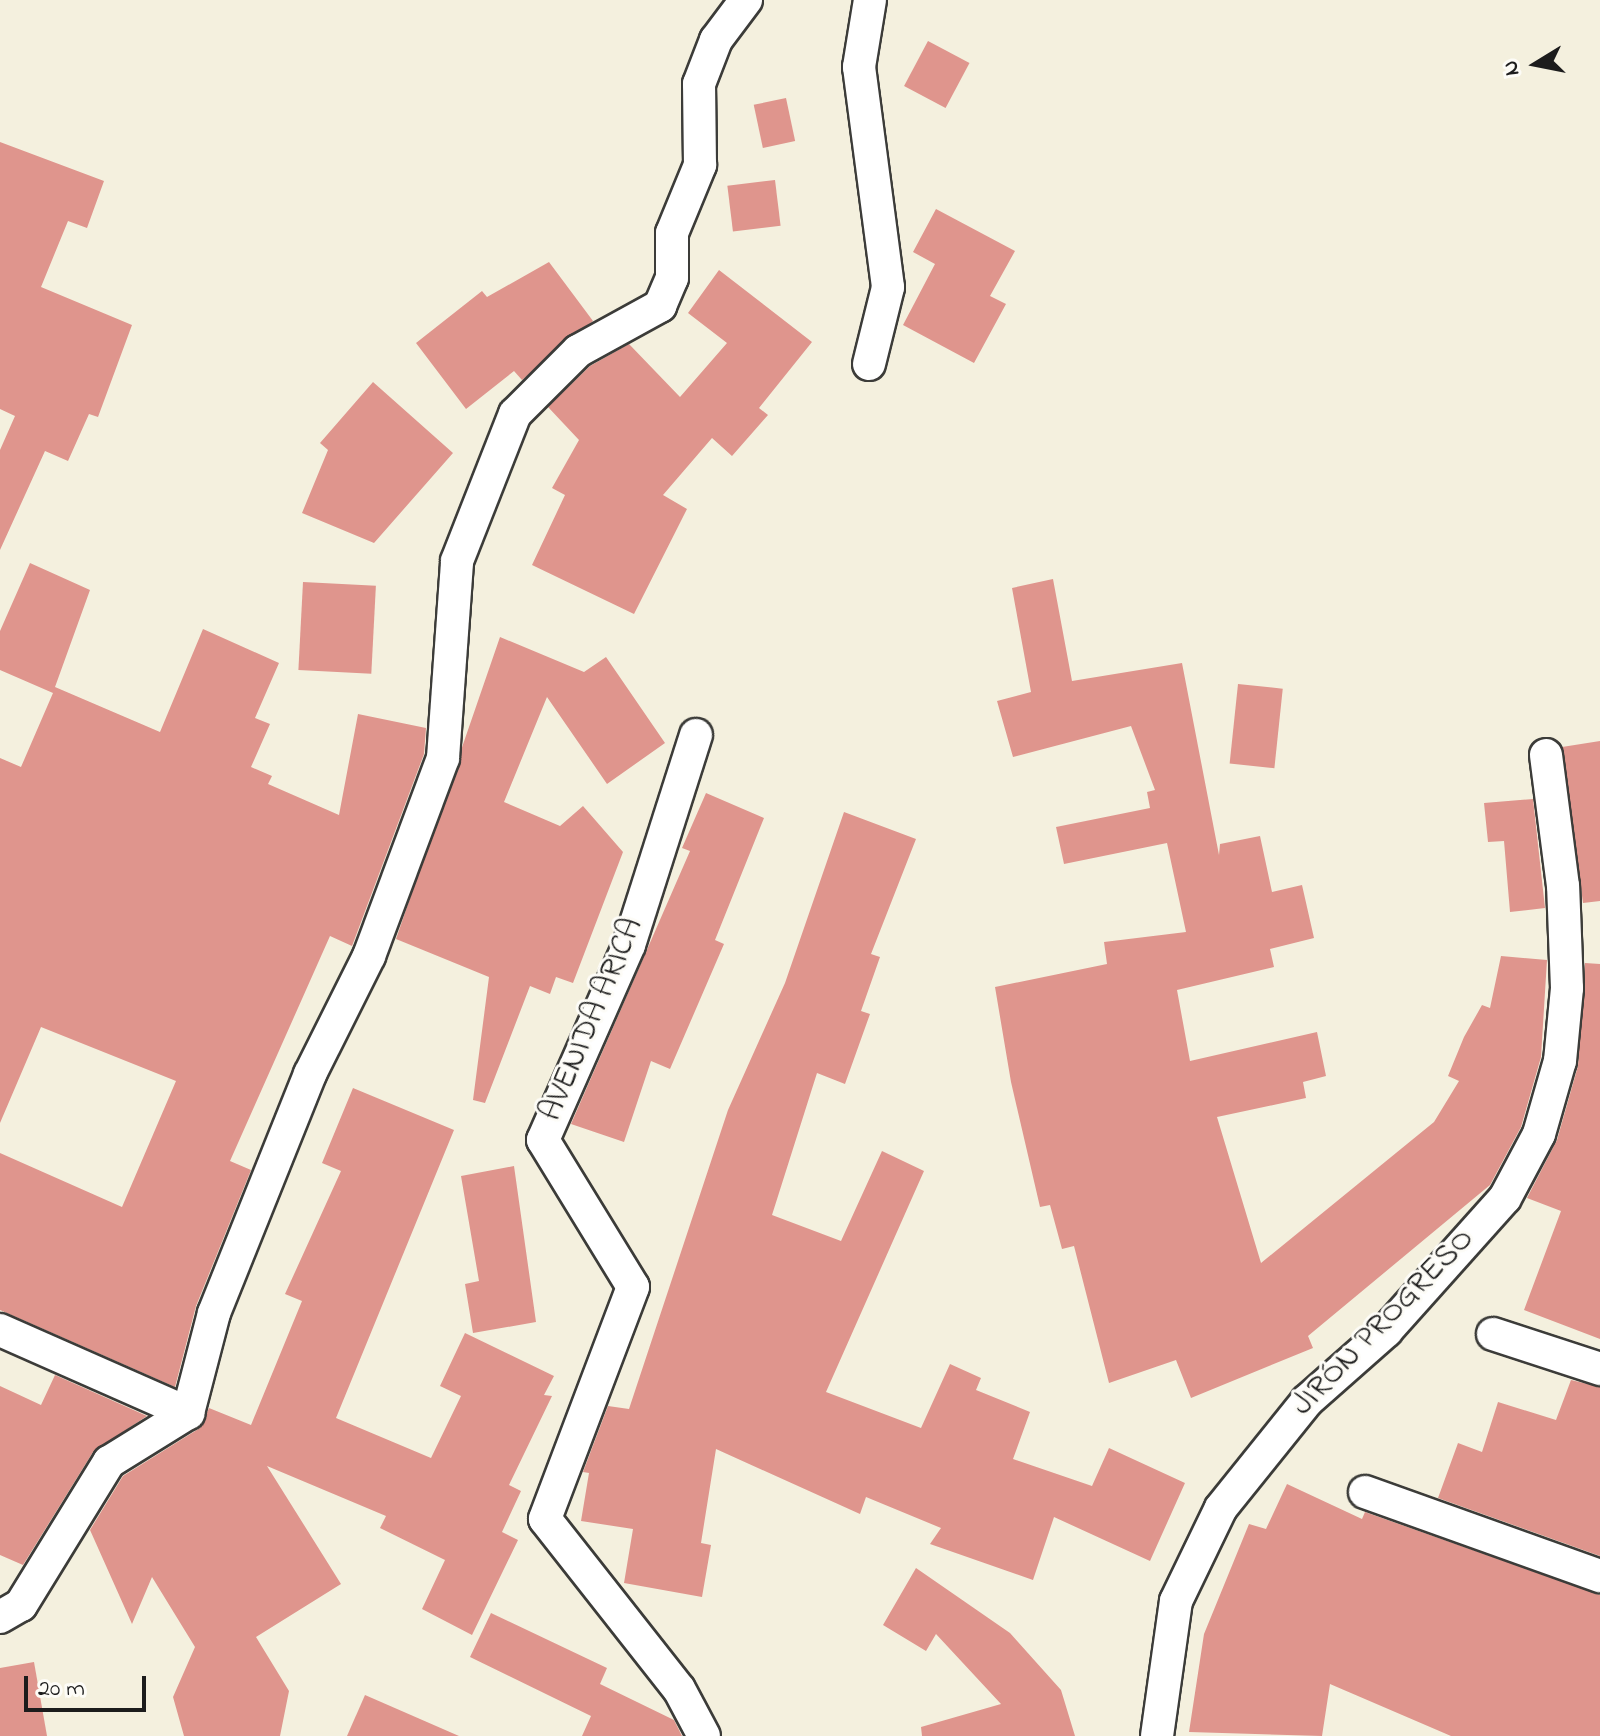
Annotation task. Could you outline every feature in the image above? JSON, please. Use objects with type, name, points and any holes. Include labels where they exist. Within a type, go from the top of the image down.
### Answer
[{"type":"street","points":[[0,1617],[21,1605],[109,1462],[188,1413],[214,1313],[310,1074],[369,956],[443,758],[457,561],[509,428],[578,351],[660,306],[672,278],[672,233],[700,165],[699,84],[716,40],[746,0]]},
{"type":"street","points":[[869,364],[888,287],[859,67],[870,0]]},
{"type":"street","name":"AVENIDA ARICA","points":[[696,735],[629,945],[543,1140],[633,1287],[545,1519],[679,1689],[704,1736]]},
{"type":"street","name":"JIRÓN PROGRESO","points":[[1157,1736],[1176,1601],[1221,1508],[1307,1401],[1386,1331],[1505,1198],[1539,1134],[1560,1061],[1567,988],[1563,886],[1546,755]]},
{"type":"street","points":[[0,1330],[188,1413]]},
{"type":"street","points":[[1493,1334],[1600,1369]]},
{"type":"street","points":[[1365,1492],[1600,1576]]},
{"type":"building","points":[[928,41],[969,63],[946,108],[904,86]]},
{"type":"building","points":[[786,98],[795,141],[763,148],[754,105]]},
{"type":"building","points":[[0,142],[104,181],[87,228],[68,221],[41,287],[132,325],[98,417],[89,414],[68,461],[45,451],[0,550],[0,450],[15,416],[0,409]]},
{"type":"building","points":[[775,180],[781,226],[733,232],[727,186]]},
{"type":"building","points":[[936,209],[1015,251],[990,296],[1006,304],[974,363],[903,325],[935,264],[913,252]]},
{"type":"building","points":[[549,262],[593,321],[522,380],[514,371],[466,409],[416,343],[482,291],[487,297]]},
{"type":"building","points":[[719,270],[812,342],[759,408],[768,415],[732,456],[712,438],[663,495],[687,509],[634,614],[532,565],[565,495],[552,488],[579,440],[548,407],[590,366],[629,344],[680,397],[727,343],[688,313]]},
{"type":"building","points":[[373,382],[453,453],[374,543],[302,513],[328,450],[320,443]]},
{"type":"building","points":[[30,563],[90,590],[55,687],[160,732],[203,629],[279,663],[255,718],[270,724],[251,767],[272,776],[268,784],[339,815],[358,714],[426,728],[424,754],[352,946],[330,936],[230,1161],[251,1170],[196,1306],[175,1387],[0,1310],[0,1153],[122,1207],[176,1081],[41,1027],[0,1123],[0,758],[21,767],[53,693],[0,670],[0,631]]},
{"type":"building","points":[[1053,579],[1072,681],[1182,663],[1219,855],[1220,844],[1260,836],[1272,892],[1302,885],[1314,938],[1270,949],[1274,967],[1177,990],[1190,1061],[1317,1032],[1326,1076],[1303,1082],[1306,1098],[1217,1117],[1261,1263],[1434,1122],[1459,1081],[1448,1076],[1464,1037],[1482,1005],[1490,1008],[1501,956],[1547,960],[1541,1057],[1521,1127],[1490,1185],[1308,1336],[1313,1348],[1191,1398],[1176,1360],[1109,1383],[1074,1246],[1062,1249],[1050,1205],[1040,1207],[1011,1082],[995,987],[1107,964],[1104,942],[1186,932],[1167,843],[1064,864],[1056,827],[1150,808],[1147,792],[1155,790],[1131,726],[1013,757],[997,701],[1031,692],[1012,588]]},
{"type":"building","points":[[303,582],[376,586],[371,674],[298,670]]},
{"type":"building","points":[[500,637],[584,672],[606,657],[665,743],[607,784],[547,697],[504,802],[560,826],[583,806],[623,852],[573,983],[556,977],[550,994],[530,986],[485,1103],[473,1100],[489,977],[396,939]]},
{"type":"building","points":[[1238,684],[1283,689],[1274,768],[1230,764]]},
{"type":"building","points":[[1600,741],[1600,901],[1583,903],[1562,747]]},
{"type":"building","points":[[706,793],[764,818],[715,940],[724,944],[670,1069],[651,1061],[624,1142],[571,1124],[690,851],[682,848]]},
{"type":"building","points":[[1533,799],[1545,908],[1510,912],[1504,841],[1488,842],[1484,803]]},
{"type":"building","points":[[844,812],[916,839],[871,954],[880,957],[861,1011],[870,1014],[845,1084],[817,1073],[772,1215],[841,1241],[882,1151],[924,1171],[826,1392],[921,1428],[950,1364],[981,1378],[976,1390],[1030,1412],[1013,1459],[1092,1486],[1109,1448],[1185,1483],[1150,1561],[1054,1517],[1033,1580],[930,1544],[941,1528],[866,1497],[860,1514],[716,1449],[701,1543],[711,1545],[702,1597],[624,1583],[633,1529],[581,1521],[589,1473],[583,1472],[608,1406],[629,1409],[728,1110],[785,983]]},
{"type":"building","points":[[1585,963],[1600,964],[1600,1339],[1524,1310],[1561,1211],[1527,1198],[1557,1140],[1578,1066]]},
{"type":"building","points":[[353,1088],[454,1130],[336,1418],[431,1458],[461,1396],[440,1386],[465,1333],[554,1376],[544,1395],[552,1396],[509,1485],[521,1491],[502,1532],[518,1540],[472,1635],[422,1609],[445,1560],[380,1528],[386,1516],[267,1466],[341,1584],[256,1637],[289,1691],[280,1736],[184,1736],[173,1697],[195,1647],[152,1577],[132,1624],[90,1530],[123,1476],[200,1428],[209,1408],[251,1425],[302,1301],[285,1294],[341,1171],[322,1163]]},
{"type":"building","points":[[514,1166],[536,1322],[473,1333],[465,1284],[479,1281],[461,1176]]},
{"type":"building","points":[[55,1375],[147,1416],[93,1452],[23,1565],[0,1555],[0,1386],[41,1405]]},
{"type":"building","points":[[1571,1380],[1600,1387],[1600,1556],[1438,1498],[1458,1443],[1482,1452],[1498,1402],[1556,1420]]},
{"type":"building","points":[[1287,1484],[1362,1519],[1365,1512],[1600,1595],[1600,1736],[1451,1736],[1330,1684],[1322,1736],[1189,1732],[1204,1634],[1249,1524],[1266,1529]]},
{"type":"building","points":[[916,1568],[1010,1633],[1061,1690],[1075,1736],[922,1736],[921,1727],[1001,1704],[936,1634],[926,1651],[883,1625]]},
{"type":"building","points":[[491,1613],[607,1668],[600,1684],[674,1720],[682,1736],[582,1736],[591,1716],[470,1657]]},
{"type":"building","points":[[34,1662],[47,1736],[0,1736],[0,1668]]},
{"type":"building","points":[[365,1695],[459,1736],[347,1736]]}]
